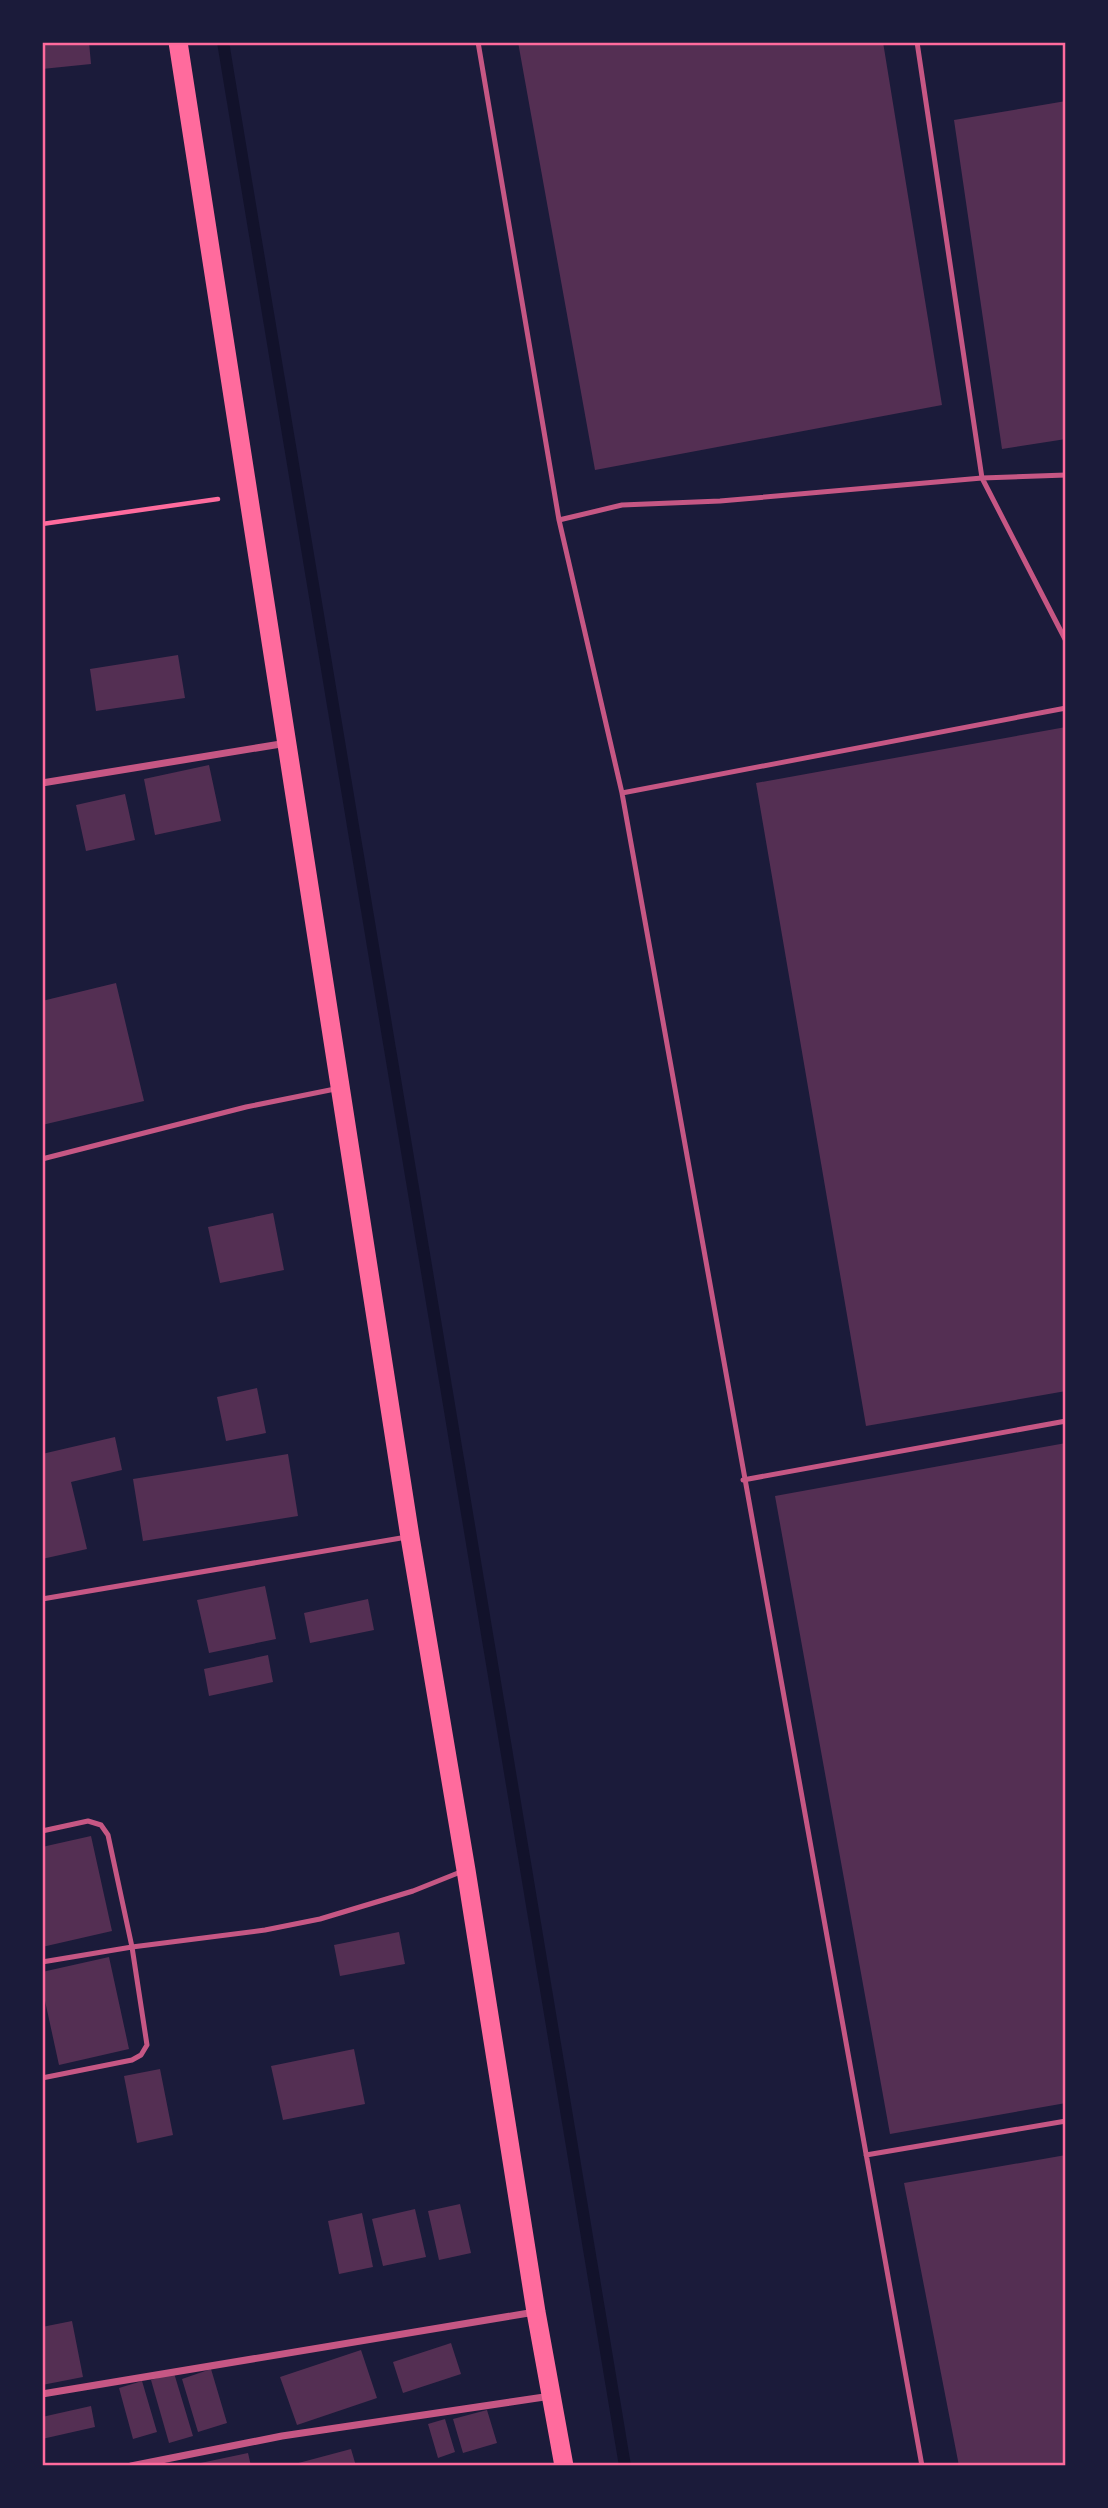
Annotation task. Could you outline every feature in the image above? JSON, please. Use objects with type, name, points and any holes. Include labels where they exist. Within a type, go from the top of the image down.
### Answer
[{"type":"highway","points":[[178,42],[410,1537],[536,2312],[564,2466]]},
{"type":"street","points":[[42,783],[288,743]]},
{"type":"street","points":[[42,2393],[536,2312]]},
{"type":"street","points":[[131,2466],[282,2436],[551,2396]]},
{"type":"lane","points":[[478,42],[559,520],[622,793],[743,1480],[922,2466]]},
{"type":"lane","points":[[917,42],[982,478],[1066,641]]},
{"type":"lane","points":[[559,520],[622,505],[720,501],[982,478],[1066,475]]},
{"type":"lane","points":[[622,793],[1066,708]]},
{"type":"lane","points":[[42,1159],[246,1107],[341,1088]]},
{"type":"lane","points":[[743,1480],[1066,1421]]},
{"type":"lane","points":[[42,1599],[410,1537]]},
{"type":"lane","points":[[42,1831],[88,1821],[101,1825],[108,1835],[132,1947],[147,2045],[141,2055],[132,2060],[42,2078]]},
{"type":"lane","points":[[42,1962],[265,1930],[320,1919],[413,1891],[466,1870]]},
{"type":"lane","points":[[866,2155],[1066,2122]]},
{"type":"path","points":[[42,524],[249,495]]},
{"type":"building","points":[[42,42],[89,42],[91,64],[42,69]]},
{"type":"building","points":[[518,42],[883,42],[942,405],[595,470]]},
{"type":"building","points":[[1066,101],[1066,439],[1002,449],[954,120]]},
{"type":"building","points":[[178,655],[185,698],[96,711],[90,669]]},
{"type":"building","points":[[1066,727],[1066,1391],[866,1426],[756,783]]},
{"type":"building","points":[[209,765],[221,821],[155,835],[144,779]]},
{"type":"building","points":[[125,794],[135,840],[86,851],[76,805]]},
{"type":"building","points":[[116,983],[144,1101],[42,1125],[42,1001]]},
{"type":"building","points":[[273,1213],[284,1270],[220,1283],[208,1227]]},
{"type":"building","points":[[257,1388],[266,1433],[226,1441],[217,1397]]},
{"type":"building","points":[[115,1437],[122,1470],[71,1482],[87,1549],[42,1559],[42,1511],[45,1510],[42,1496],[42,1454]]},
{"type":"building","points":[[1066,1443],[1066,2103],[890,2134],[775,1496]]},
{"type":"building","points":[[288,1454],[298,1516],[143,1541],[133,1479]]},
{"type":"building","points":[[265,1586],[276,1639],[209,1653],[197,1600]]},
{"type":"building","points":[[368,1599],[374,1630],[310,1643],[304,1613]]},
{"type":"building","points":[[268,1655],[273,1682],[209,1696],[204,1669]]},
{"type":"building","points":[[91,1836],[112,1931],[42,1947],[42,1847]]},
{"type":"building","points":[[399,1932],[405,1964],[340,1976],[334,1945]]},
{"type":"building","points":[[109,1957],[129,2049],[59,2065],[42,1987],[42,1972]]},
{"type":"building","points":[[354,2049],[365,2104],[283,2120],[271,2066]]},
{"type":"building","points":[[160,2069],[173,2135],[137,2143],[124,2076]]},
{"type":"building","points":[[1066,2155],[1066,2466],[959,2466],[904,2183]]},
{"type":"building","points":[[460,2204],[471,2253],[439,2260],[428,2211]]},
{"type":"building","points":[[415,2209],[426,2257],[383,2266],[372,2219]]},
{"type":"building","points":[[362,2213],[373,2267],[339,2274],[328,2221]]},
{"type":"building","points":[[72,2321],[83,2377],[42,2385],[42,2327]]},
{"type":"building","points":[[451,2343],[461,2374],[403,2393],[393,2362]]},
{"type":"building","points":[[361,2350],[377,2398],[297,2425],[280,2377]]},
{"type":"building","points":[[211,2369],[227,2423],[198,2432],[182,2379]]},
{"type":"building","points":[[174,2373],[193,2436],[169,2443],[151,2380]]},
{"type":"building","points":[[142,2381],[157,2432],[133,2439],[119,2388]]},
{"type":"building","points":[[91,2406],[95,2427],[42,2439],[42,2417]]},
{"type":"building","points":[[487,2410],[497,2443],[463,2453],[453,2419]]},
{"type":"building","points":[[445,2419],[455,2452],[438,2458],[428,2424]]},
{"type":"building","points":[[351,2449],[356,2466],[291,2466],[291,2465]]},
{"type":"building","points":[[248,2453],[251,2466],[191,2465]]},
{"type":"waterway","points":[[223,42],[625,2466]]}]
